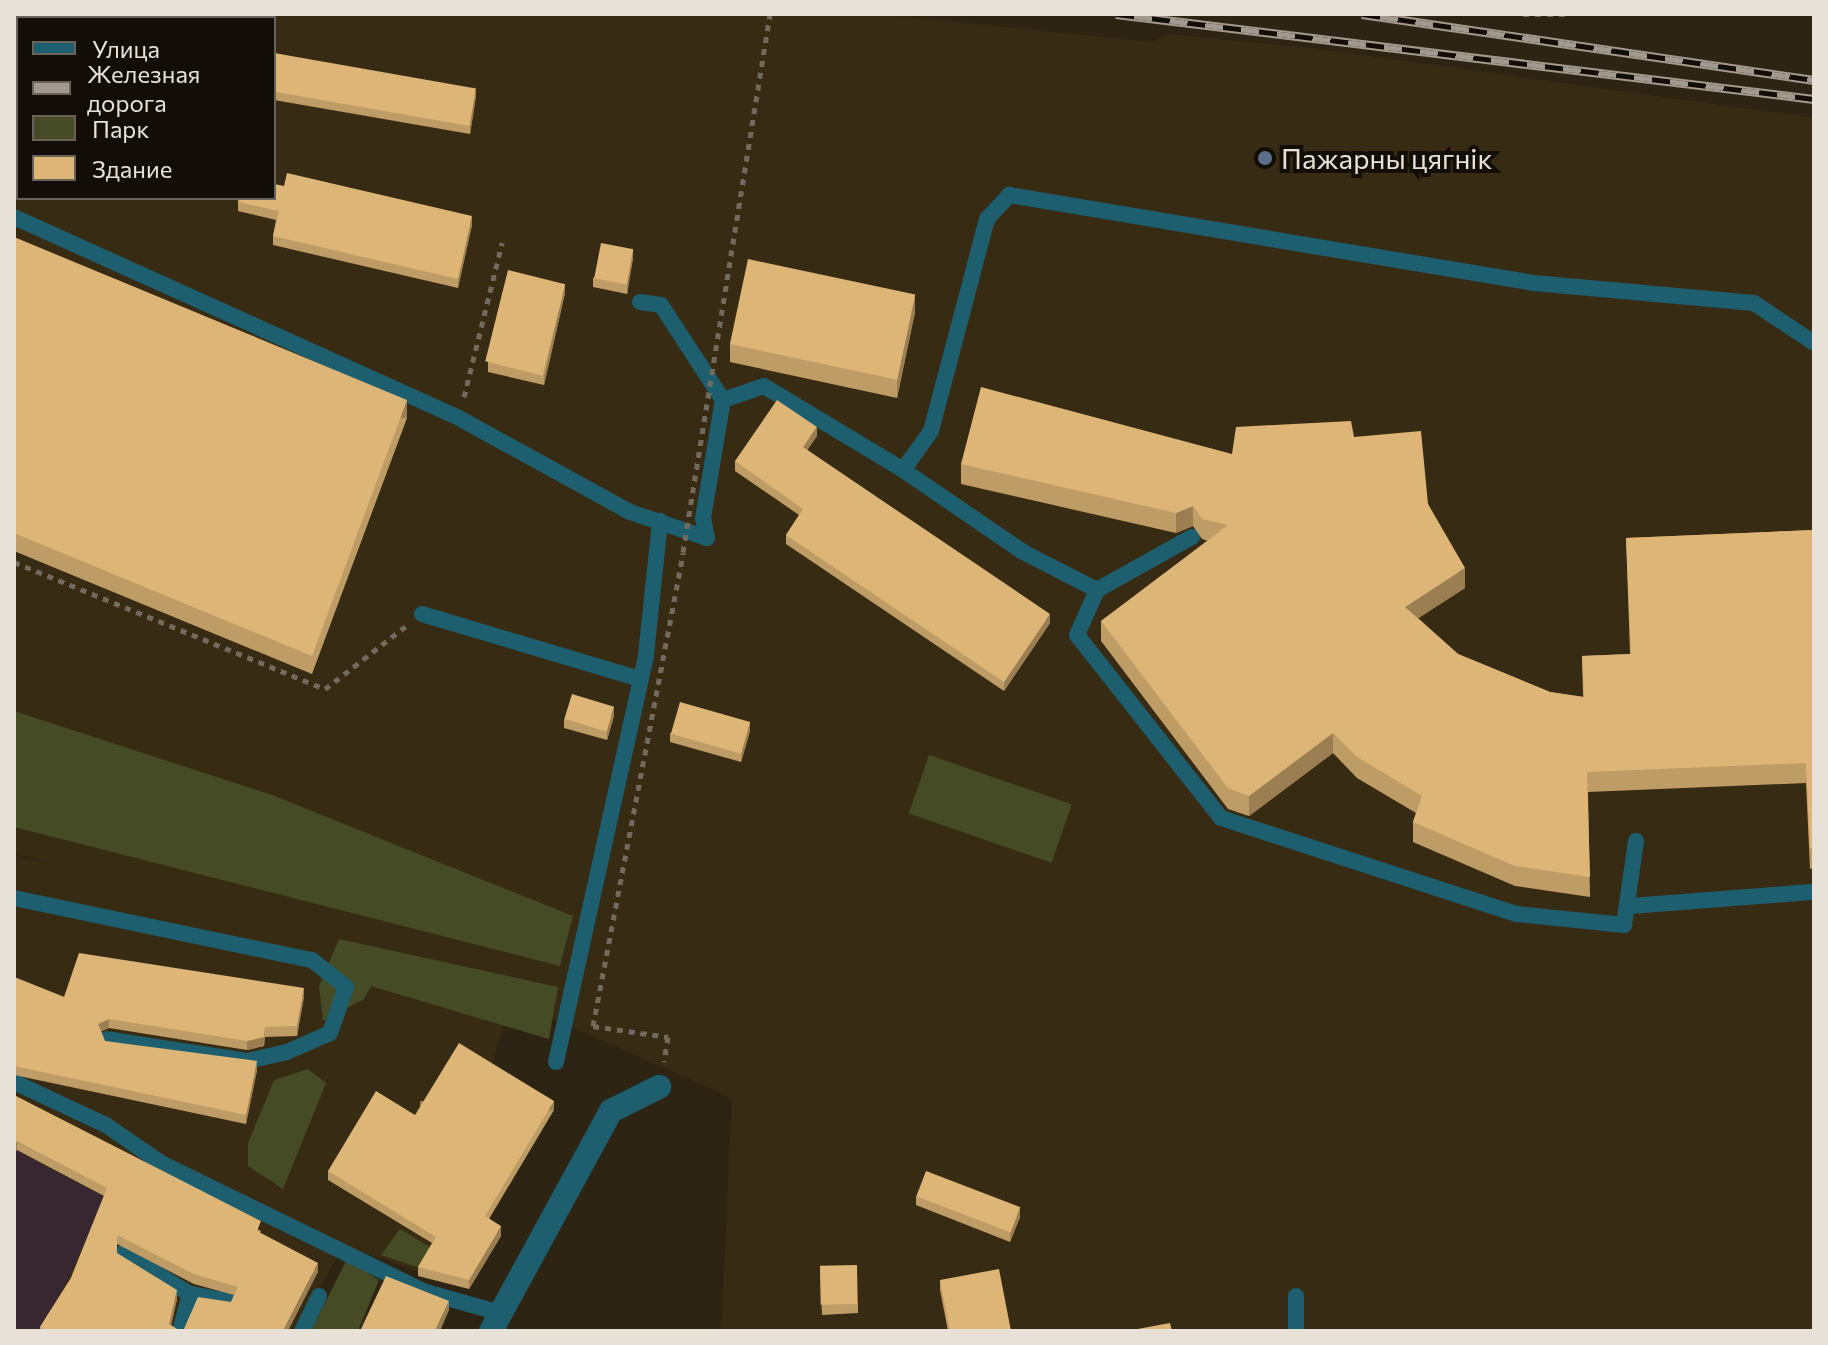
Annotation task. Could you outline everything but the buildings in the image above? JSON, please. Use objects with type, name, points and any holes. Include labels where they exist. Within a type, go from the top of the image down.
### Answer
[{"type":"street","points":[[496,1322],[611,1111],[659,1087]]},
{"type":"lane","points":[[903,470],[931,431],[987,219],[1009,195],[1534,283],[1754,303],[1814,343]]},
{"type":"lane","points":[[14,217],[459,418],[630,512],[707,538],[703,518],[723,400],[661,305],[640,302]]},
{"type":"lane","points":[[723,400],[764,386],[903,470],[1023,552],[1097,590]]},
{"type":"lane","points":[[556,1062],[640,679],[660,521]]},
{"type":"lane","points":[[1192,537],[1097,590],[1077,635],[1221,818],[1516,914],[1624,925],[1630,906],[1636,841]]},
{"type":"lane","points":[[422,614],[640,679]]},
{"type":"lane","points":[[1630,906],[1814,892]]},
{"type":"lane","points":[[14,898],[312,960],[346,987],[330,1033],[261,1058],[107,1039]]},
{"type":"lane","points":[[14,1082],[106,1125],[161,1163],[426,1292],[496,1322]]},
{"type":"lane","points":[[123,1253],[190,1294],[228,1301]]},
{"type":"lane","points":[[180,1331],[190,1294]]},
{"type":"lane","points":[[302,1331],[319,1296]]},
{"type":"lane","points":[[1296,1296],[1296,1331]]},
{"type":"path","points":[[659,1087],[668,1037],[593,1026],[683,552],[770,14]]},
{"type":"path","points":[[1523,14],[1566,14]]},
{"type":"path","points":[[459,418],[502,243]]},
{"type":"path","points":[[14,562],[325,689],[422,614]]},
{"type":"shaded area","points":[[14,14],[878,14],[1153,42],[1168,34],[1312,48],[1814,118],[1814,1331],[721,1331],[732,1098],[511,1000],[490,1071],[554,1110],[485,1225],[501,1236],[469,1289],[344,1246],[295,1331],[42,1331],[14,1149],[14,856],[52,863],[14,853]]},
{"type":"shaded area","points":[[14,1149],[107,1198],[42,1331],[14,1331]]},
{"type":"green space","points":[[14,711],[272,795],[573,916],[560,966],[14,827]]},
{"type":"green space","points":[[929,755],[1072,804],[1052,863],[909,814]]},
{"type":"green space","points":[[339,939],[558,987],[549,1039],[371,986],[364,999],[323,1021],[319,986]]},
{"type":"green space","points":[[308,1069],[326,1083],[283,1189],[248,1166],[248,1143],[274,1080]]},
{"type":"green space","points":[[400,1229],[430,1247],[420,1268],[381,1255]]},
{"type":"green space","points":[[347,1259],[379,1280],[358,1331],[311,1331]]},
{"type":"railway","points":[[1116,14],[1814,99]]},
{"type":"railway","points":[[1362,14],[1814,80]]},
{"type":"place","name":"Пажарны цягнік","points":[[1265,158]]}]
